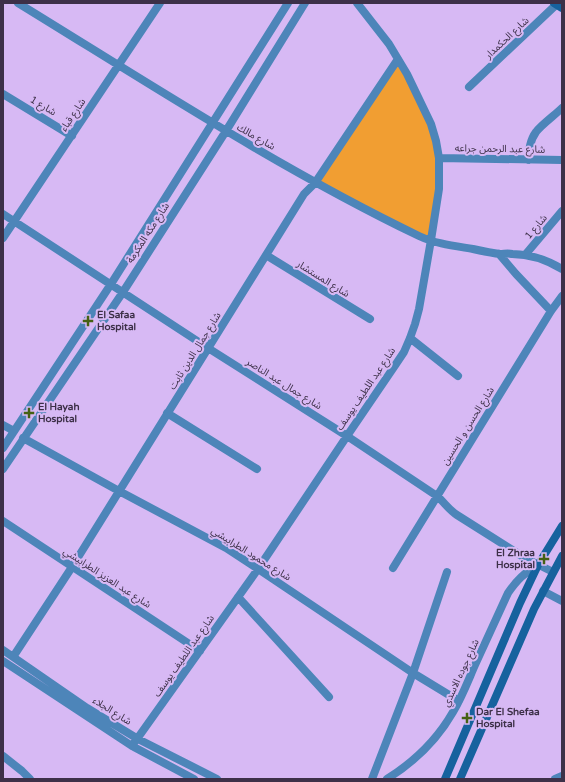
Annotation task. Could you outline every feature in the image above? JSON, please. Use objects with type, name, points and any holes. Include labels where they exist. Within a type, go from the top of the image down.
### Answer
[{"type":"main road","name":"شارع جوده الاسدي","points":[[445,779],[520,603],[538,565],[562,526]]},
{"type":"main road","points":[[462,779],[517,646],[542,591],[562,556]]},
{"type":"street","name":"شارع مالك","points":[[18,3],[213,123],[315,183],[421,236],[431,240],[499,254],[525,255],[539,258],[562,269]]},
{"type":"street","name":"شارع قباء","points":[[3,238],[160,3]]},
{"type":"street","name":"شارع مكه المكرمة","points":[[3,448],[111,284],[288,3]]},
{"type":"street","name":"شارع مكه المكرمة","points":[[3,469],[123,292],[305,3]]},
{"type":"street","name":"شارع عبد اللطيف يوسف","points":[[132,746],[258,569],[396,364],[404,352],[415,324],[419,309],[439,189],[439,158],[436,141],[431,124],[398,58],[357,3]]},
{"type":"street","name":"شارع الحكمدار","points":[[468,87],[558,5]]},
{"type":"street","name":"شارع جمال الدين ثابت","points":[[13,657],[72,567],[304,194],[315,183],[398,58]]},
{"type":"street","name":"شارع 1","points":[[3,94],[72,136]]},
{"type":"street","points":[[528,160],[530,146],[536,132],[562,108]]},
{"type":"street","name":"شارع عبد الرحمن جراعه","points":[[439,158],[562,160]]},
{"type":"street","name":"شارع 1","points":[[525,255],[562,211]]},
{"type":"street","name":"شارع جمال عبد الناصر","points":[[3,214],[208,348],[347,436],[437,496],[457,515],[538,565],[553,572]]},
{"type":"street","points":[[499,254],[551,310]]},
{"type":"street","name":"شارع المستشار","points":[[266,255],[370,319]]},
{"type":"street","name":"شارع الحسن و الحسين","points":[[393,568],[551,310],[562,296]]},
{"type":"street","points":[[410,338],[458,376]]},
{"type":"street","points":[[167,413],[257,469]]},
{"type":"street","points":[[3,425],[14,431]]},
{"type":"street","name":"شارع محمود الطرابيشي","points":[[23,438],[226,548],[459,701]]},
{"type":"street","name":"شارع عبد العزيز الطرابيشي","points":[[3,521],[200,651]]},
{"type":"street","name":"شارع جوده الاسدي","points":[[387,779],[397,773],[426,749],[444,727],[459,701],[508,593],[521,576],[538,565]]},
{"type":"street","points":[[372,779],[413,672],[447,572]]},
{"type":"street","points":[[542,591],[562,601]]},
{"type":"street","points":[[238,597],[329,697]]},
{"type":"street","name":"شارع الجلاء","points":[[3,650],[87,708],[138,738],[217,779]]},
{"type":"street","name":"شارع الجلاء","points":[[3,661],[132,746],[194,779]]},
{"type":"street","points":[[3,756],[30,779]]},
{"type":"street","points":[[555,779],[562,776]]},
{"type":"shaded area","points":[[398,61],[429,125],[437,156],[438,189],[430,239],[315,182]]},
{"type":"place","name":"El Safaa Hospital","points":[[88,321]]},
{"type":"place","name":"El Hayah Hospital","points":[[29,413]]},
{"type":"place","name":"El Zhraa Hospital","points":[[544,559]]},
{"type":"place","name":"Dar El Shefaa Hospital","points":[[467,718]]}]
